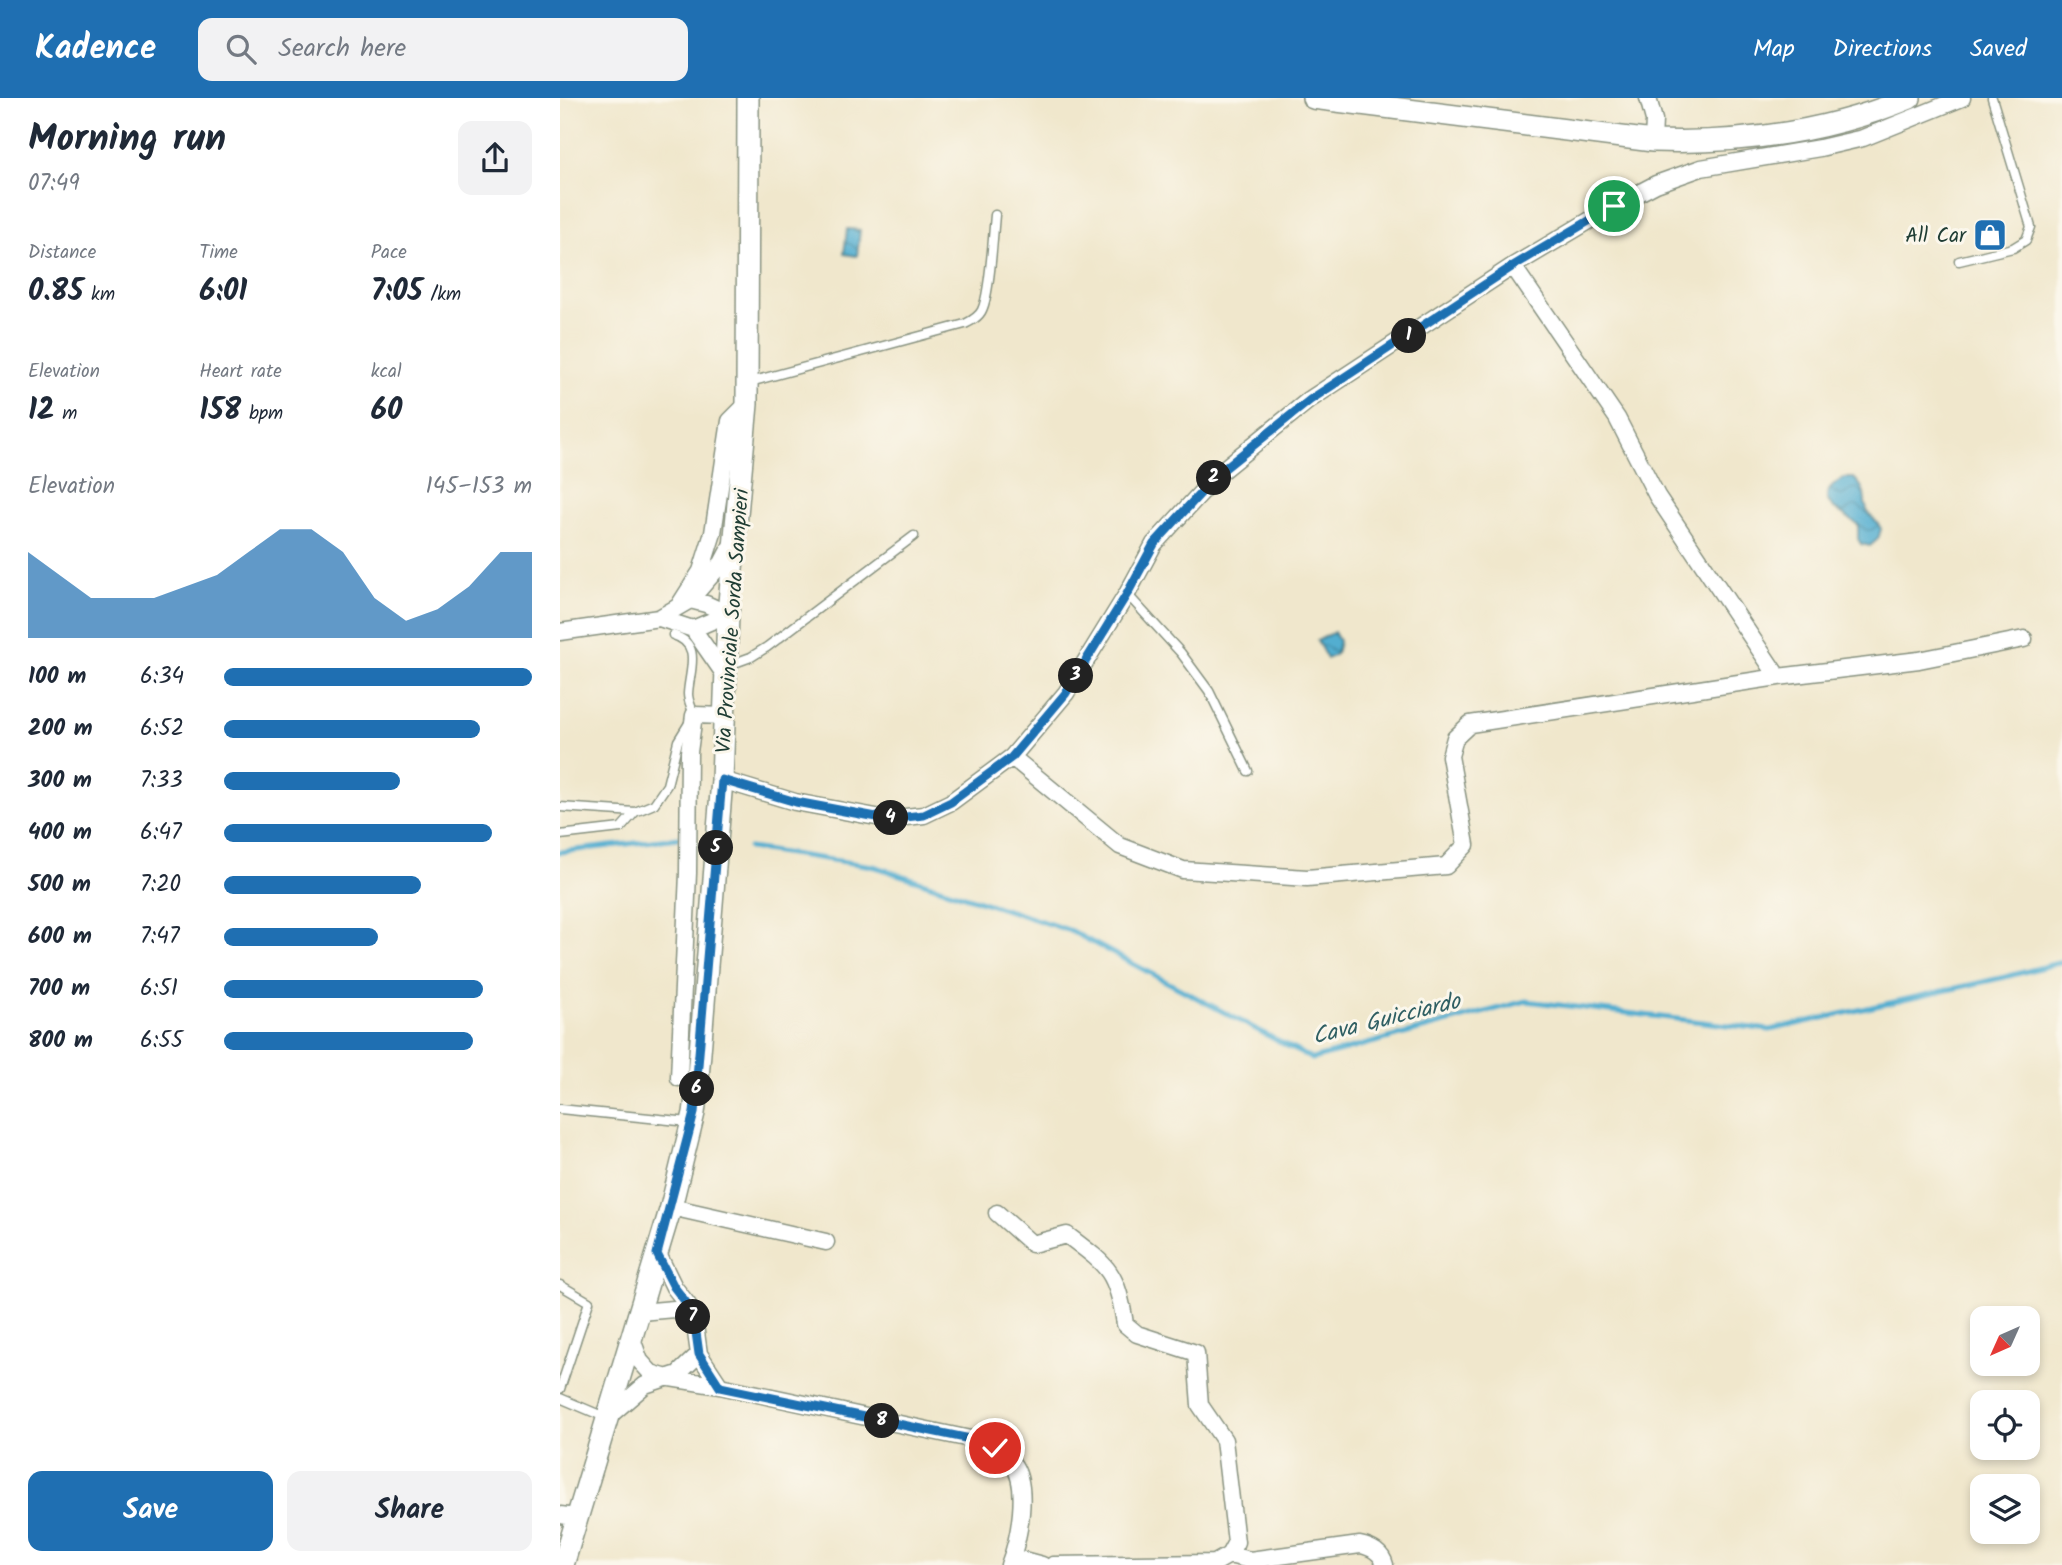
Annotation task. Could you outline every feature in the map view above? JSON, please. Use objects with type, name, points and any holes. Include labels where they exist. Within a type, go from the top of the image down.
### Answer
[{"type":"street","points":[[748,108],[761,98]]},
{"type":"street","points":[[1313,98],[1653,141],[1706,143],[1777,135],[1845,122],[1901,102],[1928,98]]},
{"type":"street","points":[[1648,98],[1654,120],[1653,141]]},
{"type":"street","points":[[722,780],[796,802],[887,819],[924,815],[951,802],[1012,757],[1066,693],[1127,594],[1154,544],[1220,472],[1310,400],[1513,266],[1656,184],[1700,168],[1863,138],[1913,120],[1957,99]]},
{"type":"street","name":"Via Provinciale Sorda Sampieri","points":[[563,1565],[569,1516],[607,1418],[632,1339],[671,1208],[697,1090],[722,780],[728,614],[747,393],[748,108]]},
{"type":"street","points":[[1513,266],[1617,418],[1657,496],[1778,677]]},
{"type":"street","points":[[684,603],[705,560],[713,533],[730,421],[747,393]]},
{"type":"street","points":[[560,632],[659,618],[684,603],[722,563],[736,537]]},
{"type":"street","points":[[684,603],[706,604],[728,614]]},
{"type":"street","points":[[693,629],[728,614]]},
{"type":"street","points":[[659,618],[693,629],[727,672]]},
{"type":"street","points":[[1012,757],[1120,846],[1183,870],[1307,878],[1446,866],[1466,845],[1450,756],[1455,738],[1470,724],[1778,677],[1919,660],[2024,639]]},
{"type":"street","points":[[679,1078],[688,873],[689,752],[694,715],[726,716]]},
{"type":"street","points":[[671,1208],[827,1242]]},
{"type":"street","points":[[997,1213],[1032,1244],[1067,1235],[1104,1263],[1121,1292],[1125,1324],[1137,1334],[1196,1353],[1200,1405],[1224,1440],[1236,1542],[1229,1555],[1215,1563],[1053,1565]]},
{"type":"street","points":[[657,1254],[694,1318],[699,1354],[720,1387]]},
{"type":"street","points":[[640,1312],[674,1309],[694,1318]]},
{"type":"street","points":[[632,1339],[640,1361],[651,1373],[664,1377],[975,1440],[995,1448],[1014,1464],[1021,1488],[1021,1514],[1011,1561],[1042,1565]]},
{"type":"street","points":[[607,1418],[645,1385],[678,1374],[699,1354]]},
{"type":"street","points":[[1229,1555],[1250,1560],[1360,1545],[1371,1547],[1383,1559],[1385,1565]]},
{"type":"lane","points":[[1959,261],[2013,248],[2026,240],[2031,227],[1992,98]]},
{"type":"lane","points":[[747,393],[965,324],[976,318],[983,309],[986,295],[995,215]]},
{"type":"lane","points":[[727,672],[767,647],[914,536]]},
{"type":"lane","points":[[1127,594],[1181,653],[1209,691],[1248,771]]},
{"type":"lane","points":[[560,835],[621,828],[635,812],[654,804],[667,785],[678,741],[694,715],[687,697],[692,657],[690,647],[683,638],[673,635]]},
{"type":"lane","points":[[560,807],[635,812]]},
{"type":"lane","points":[[560,1109],[692,1122]]},
{"type":"lane","points":[[560,1285],[589,1302],[560,1390]]},
{"type":"lane","points":[[560,1398],[607,1418]]},
{"type":"water","points":[[847,229],[860,230],[857,256],[844,254]]},
{"type":"water","points":[[1844,478],[1854,478],[1859,484],[1864,491],[1868,513],[1881,529],[1878,539],[1870,546],[1861,544],[1858,539],[1858,525],[1827,499],[1833,486]]},
{"type":"water","points":[[1334,632],[1339,641],[1336,654],[1327,659],[1317,641]]},
{"type":"waterway","name":"Cava Guicciardo","points":[[560,852],[678,838]]},
{"type":"waterway","name":"Cava Guicciardo","points":[[749,848],[873,866],[1071,931],[1312,1059],[1526,1001],[1770,1030],[2062,962]]},
{"type":"place","name":"All Car","points":[[1990,235]]},
{"type":"route","points":[[995,1448],[975,1440],[720,1387],[699,1354],[694,1318],[688,1305],[674,1287],[657,1254],[694,1113],[722,780],[796,802],[887,819],[924,815],[951,802],[1012,757],[1066,693],[1127,594],[1154,544],[1220,472],[1310,400],[1486,283],[1614,206]]}]
